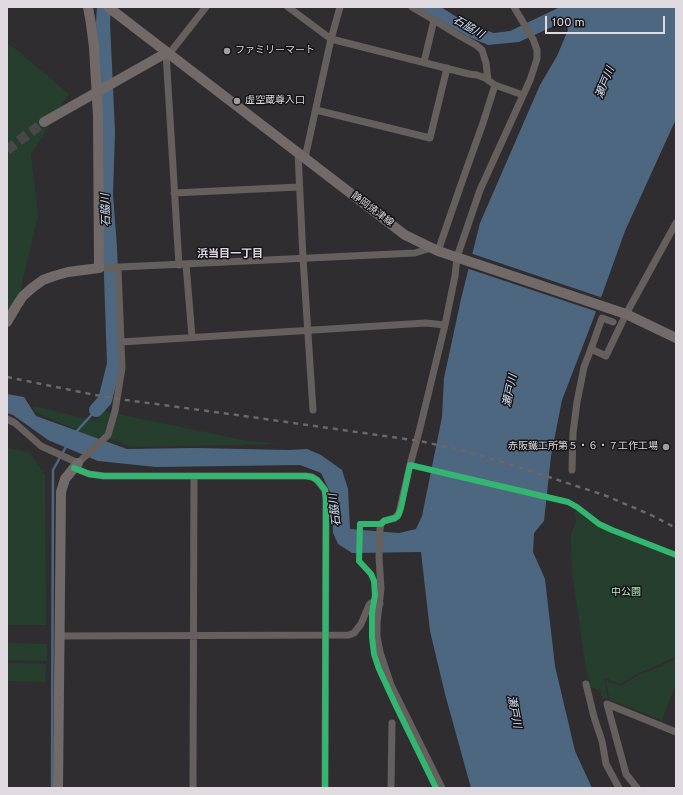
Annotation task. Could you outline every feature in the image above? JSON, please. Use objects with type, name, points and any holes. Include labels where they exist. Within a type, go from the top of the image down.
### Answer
[{"type":"street","points":[[88,7],[92,24],[98,91],[99,268]]},
{"type":"street","name":"静岡焼津線","points":[[109,7],[167,54],[405,236],[435,250],[623,313],[676,338]]},
{"type":"street","points":[[44,122],[167,54],[206,7]]},
{"type":"street","points":[[288,7],[331,39],[477,75],[495,85],[523,96]]},
{"type":"street","points":[[313,410],[299,187],[301,156],[316,110],[331,39],[340,7]]},
{"type":"street","points":[[412,7],[482,50],[486,63],[488,80]]},
{"type":"street","points":[[442,788],[391,685],[380,652],[377,637],[377,623],[381,589],[379,557],[380,529],[381,524],[384,521],[395,518],[399,513],[445,325],[455,276],[480,190],[530,80],[537,59],[537,50],[533,39],[516,8]]},
{"type":"street","points":[[424,62],[434,20]]},
{"type":"street","points":[[167,54],[174,193],[192,337]]},
{"type":"street","points":[[316,110],[430,138],[447,68]]},
{"type":"street","points":[[7,322],[16,305],[32,288],[43,280],[68,272],[99,268],[415,253],[435,250],[464,176],[495,85]]},
{"type":"street","points":[[174,193],[299,187]]},
{"type":"street","points":[[591,349],[606,356],[623,313],[676,224]]},
{"type":"street","points":[[58,788],[61,492],[65,479],[76,466],[108,435],[115,412],[122,368],[118,268]]},
{"type":"street","points":[[572,470],[573,433],[577,402],[584,368],[602,318],[613,322]]},
{"type":"street","points":[[121,342],[426,323],[445,325]]},
{"type":"street","points":[[7,419],[15,423],[41,446],[57,452],[89,474],[104,476],[306,476],[317,480],[325,490],[326,499],[326,788]]},
{"type":"street","points":[[193,788],[194,476]]},
{"type":"street","points":[[59,636],[349,635],[354,633],[361,624],[371,603],[380,604]]},
{"type":"street","points":[[586,684],[594,717],[602,741],[606,764],[619,788]]},
{"type":"street","points":[[637,788],[626,774],[607,704],[676,732]]},
{"type":"street","points":[[391,788],[392,723]]},
{"type":"green space","points":[[7,43],[69,94],[31,155],[38,215],[19,297],[7,313]]},
{"type":"green space","points":[[34,406],[96,421],[104,411],[248,441],[280,444],[129,447],[118,441],[90,436],[33,411]]},
{"type":"green space","points":[[7,448],[29,452],[45,475],[46,625],[7,625]]},
{"type":"green space","name":"中公園","points":[[577,511],[598,527],[676,558],[676,656],[639,673],[620,684],[606,678],[604,679],[608,699],[602,698],[601,690],[590,687],[586,670],[572,571],[571,535],[576,522],[575,512]]},
{"type":"green space","points":[[7,643],[47,644],[47,661],[7,660]]},
{"type":"green space","points":[[676,658],[676,684],[662,720],[610,700],[605,680],[621,686],[640,674],[662,666]]},
{"type":"green space","points":[[7,663],[46,664],[45,682],[7,681]]},
{"type":"water","name":"瀬戸川","points":[[418,7],[441,7],[469,25],[494,33],[510,31],[560,7],[676,7],[676,119],[625,231],[562,400],[551,456],[544,521],[534,533],[533,552],[545,579],[555,666],[575,751],[592,788],[471,788],[445,694],[430,631],[421,552],[352,553],[338,544],[333,533],[332,496],[321,473],[300,465],[156,467],[98,461],[48,440],[13,415],[7,413],[7,394],[24,397],[36,416],[127,449],[307,449],[321,455],[342,470],[348,489],[350,529],[399,533],[416,529],[422,516],[442,417],[444,378],[461,299],[480,223],[540,85],[557,56],[568,30],[565,21],[519,42],[488,45],[467,36]]},
{"type":"pier","points":[[470,253],[603,298],[598,312],[466,268]]},
{"type":"waterway","name":"石脇川","points":[[96,410],[105,400],[114,364],[110,247],[106,195],[108,131],[103,23],[104,7]]},
{"type":"waterway","points":[[76,432],[96,410]]},
{"type":"waterway","points":[[52,788],[53,470],[67,445]]},
{"type":"tunnel","points":[[7,150],[44,122]]},
{"type":"railway","points":[[7,377],[95,395],[420,441],[469,452],[604,495],[651,515],[676,528]]},
{"type":"cycle path","points":[[436,788],[379,669],[374,654],[372,637],[372,613],[375,595],[374,581],[371,574],[359,561],[360,524],[381,524],[384,521],[398,516],[410,465],[568,502],[599,524],[676,555]]},
{"type":"cycle path","points":[[74,468],[89,474],[104,476],[306,476],[317,480],[325,490],[325,788]]},
{"type":"place","name":"ファミリーマート","points":[[227,51]]},
{"type":"place","name":"虚空蔵尊入口","points":[[237,101]]},
{"type":"place","name":"赤阪鐵工所第５・６・７工作工場","points":[[666,447]]},
{"type":"district","name":"浜当目一丁目","points":[[230,255]]}]
